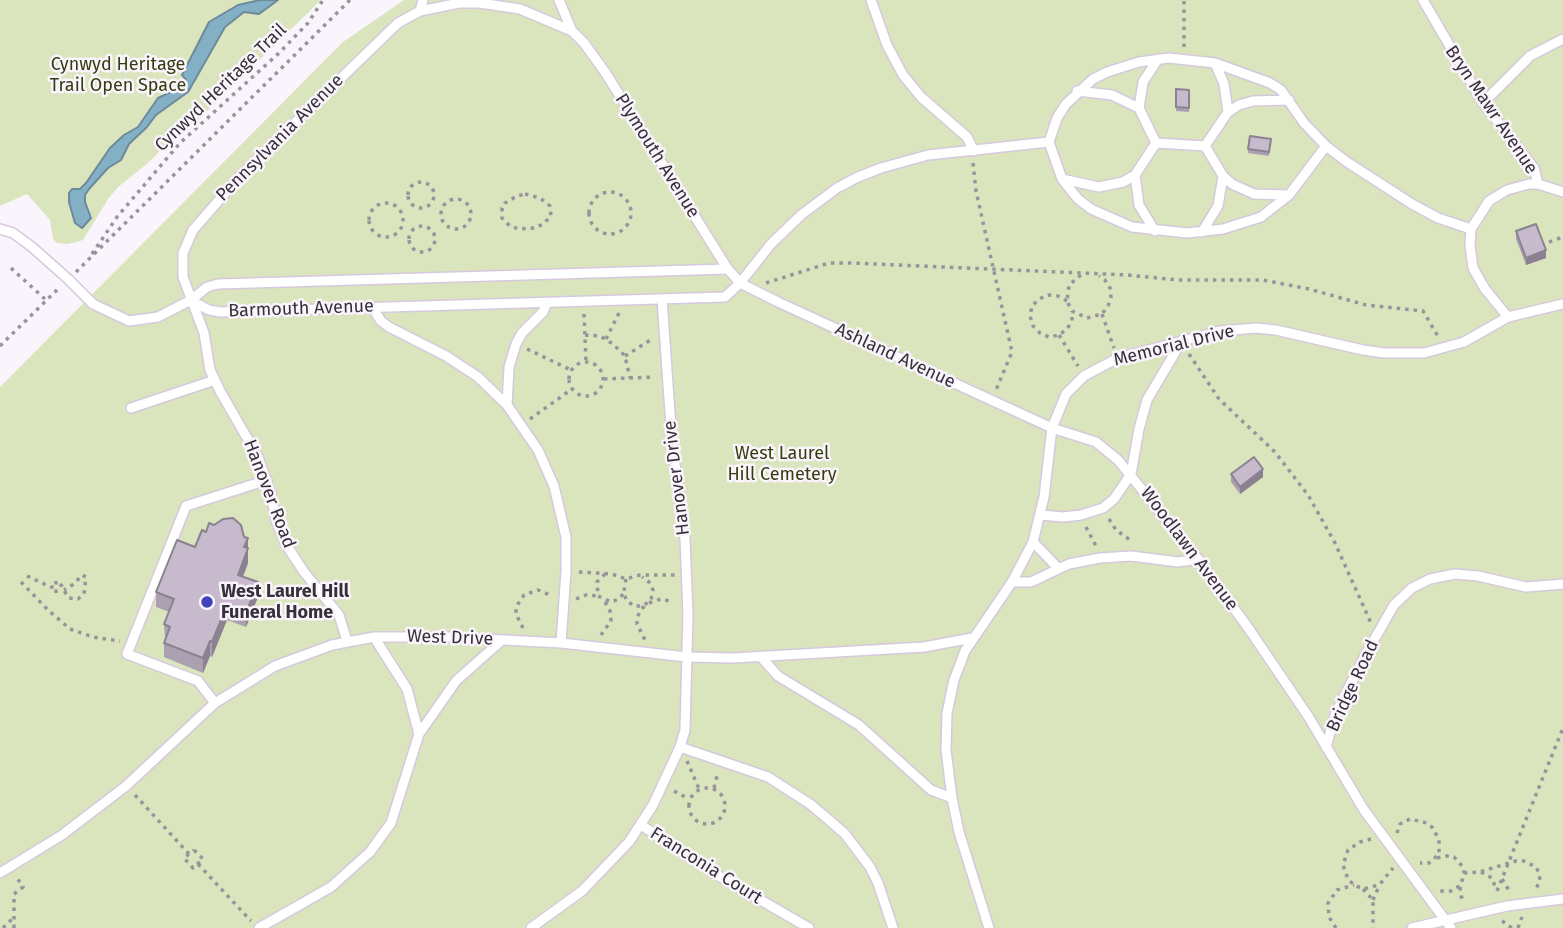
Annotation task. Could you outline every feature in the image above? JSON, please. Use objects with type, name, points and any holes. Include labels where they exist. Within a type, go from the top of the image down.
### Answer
[{"type":"lane","points":[[420,11],[423,0]]},
{"type":"lane","name":"Plymouth Avenue","points":[[559,0],[572,31],[605,72],[728,269],[745,286]]},
{"type":"lane","points":[[871,0],[887,46],[903,75],[933,108],[967,137],[973,151]]},
{"type":"lane","name":"Bryn Mawr Avenue","points":[[1423,0],[1483,103],[1534,168],[1538,184]]},
{"type":"lane","name":"Plymouth Avenue","points":[[420,11],[459,3],[500,5],[539,16],[572,31]]},
{"type":"lane","name":"Pennsylvania Avenue","points":[[191,300],[183,277],[183,253],[193,230],[240,176],[388,32],[420,11]]},
{"type":"lane","points":[[1483,103],[1530,56],[1563,39]]},
{"type":"lane","points":[[1326,146],[1289,195],[1261,217],[1243,224],[1202,232],[1155,231],[1132,227],[1091,209],[1078,199],[1062,179],[1049,142],[1057,118],[1077,91],[1107,72],[1158,59],[1183,58],[1215,63],[1259,77],[1280,90],[1304,123],[1326,146],[1412,204],[1446,221],[1471,229]]},
{"type":"lane","points":[[1156,143],[1139,108],[1143,82],[1158,59]]},
{"type":"lane","points":[[1215,63],[1224,84],[1228,112]]},
{"type":"lane","points":[[1077,91],[1112,95],[1139,108]]},
{"type":"lane","points":[[1205,146],[1228,112],[1239,105],[1253,101],[1289,100]]},
{"type":"lane","points":[[745,286],[786,228],[837,188],[869,173],[928,155],[1049,142]]},
{"type":"lane","points":[[1156,143],[1205,146]]},
{"type":"lane","points":[[1062,179],[1099,187],[1123,182],[1135,175],[1156,143]]},
{"type":"lane","points":[[1205,146],[1223,176],[1232,184],[1254,194],[1289,195]]},
{"type":"lane","points":[[1135,175],[1139,205],[1155,231]]},
{"type":"lane","points":[[1202,232],[1218,206],[1223,176]]},
{"type":"lane","points":[[1508,317],[1485,289],[1473,268],[1469,245],[1471,229],[1481,211],[1499,194],[1517,186],[1538,184],[1563,192]]},
{"type":"lane","points":[[0,229],[13,233],[104,312],[129,321],[158,317],[191,300]]},
{"type":"lane","name":"Barmouth Avenue","points":[[728,269],[218,284],[208,287],[191,300],[209,310],[220,312],[725,297],[745,286]]},
{"type":"lane","name":"Ashland Avenue","points":[[745,286],[1052,428],[1096,442],[1107,449],[1131,474]]},
{"type":"lane","name":"Hanover Drive","points":[[531,928],[582,891],[615,858],[641,824],[680,747],[687,713],[687,575],[683,512],[672,442],[662,299]]},
{"type":"lane","name":"Hanover Road","points":[[191,300],[204,333],[208,360],[215,380],[254,448],[267,480],[276,520],[285,543],[304,572],[339,615],[347,641]]},
{"type":"lane","points":[[506,405],[509,367],[516,344],[522,333],[543,312],[547,302]]},
{"type":"lane","name":"Memorial Drive","points":[[989,928],[951,798],[946,750],[947,713],[954,680],[972,638],[1013,582],[1033,542],[1041,514],[1052,428],[1066,394],[1084,376],[1118,358],[1229,330],[1256,328],[1293,333],[1384,353],[1424,353],[1464,342],[1508,317],[1563,304]]},
{"type":"lane","points":[[372,307],[381,321],[389,327],[463,366],[492,389],[522,424],[547,467],[564,522],[566,571],[561,643]]},
{"type":"lane","name":"Woodlawn Avenue","points":[[1183,340],[1147,400],[1131,474],[1250,629],[1326,747]]},
{"type":"lane","points":[[131,408],[215,380]]},
{"type":"lane","points":[[1041,514],[1063,517],[1082,515],[1103,508],[1114,499],[1131,474]]},
{"type":"lane","points":[[215,703],[198,681],[127,654],[186,506],[267,480]]},
{"type":"lane","points":[[1033,542],[1058,568]]},
{"type":"lane","points":[[1013,582],[1031,582],[1058,568],[1100,558],[1131,556],[1178,562],[1198,559]]},
{"type":"lane","name":"Bridge Road","points":[[1449,924],[1384,839],[1326,747],[1336,712],[1378,630],[1403,595],[1421,582],[1455,574],[1478,576],[1527,587],[1563,584]]},
{"type":"lane","points":[[374,637],[407,689],[419,734]]},
{"type":"lane","name":"West Drive","points":[[0,873],[82,821],[127,786],[215,703],[275,666],[347,641],[374,637],[436,637],[588,645],[687,657],[761,657],[924,647],[972,638]]},
{"type":"lane","points":[[258,928],[331,887],[382,838],[399,802],[419,734],[456,681],[502,640]]},
{"type":"lane","points":[[761,657],[778,676],[859,725],[931,790],[951,798]]},
{"type":"lane","points":[[680,747],[768,777],[810,804],[829,820],[845,834],[870,867],[894,928]]},
{"type":"lane","name":"Franconia Court","points":[[641,824],[726,881],[809,928]]},
{"type":"lane","points":[[1412,928],[1449,924],[1527,902],[1563,899]]},
{"type":"path","name":"Cynwyd Heritage Trail","points":[[87,262],[117,217],[166,158],[208,116],[279,53],[308,23],[323,0]]},
{"type":"path","points":[[0,346],[350,0]]},
{"type":"path","points":[[1183,58],[1184,0]]},
{"type":"path","points":[[973,151],[976,191],[1012,352],[991,400]]},
{"type":"path","points":[[419,182],[431,187],[434,195],[431,203],[424,208],[415,208],[407,198],[411,186],[419,182]]},
{"type":"path","points":[[609,191],[622,195],[631,206],[631,220],[622,231],[608,234],[602,232],[591,223],[589,216],[592,202],[602,193],[609,191]]},
{"type":"path","points":[[525,194],[546,201],[551,216],[543,224],[527,229],[510,226],[501,213],[510,199],[525,194]]},
{"type":"path","points":[[459,199],[468,204],[471,213],[469,223],[455,229],[446,226],[440,212],[445,203],[459,199]]},
{"type":"path","points":[[389,203],[399,209],[403,219],[396,234],[386,237],[375,233],[369,218],[378,205],[389,203]]},
{"type":"path","points":[[420,226],[429,228],[435,239],[432,247],[421,252],[413,249],[409,241],[410,233],[420,226]]},
{"type":"path","points":[[1541,245],[1563,237]]},
{"type":"path","points":[[745,286],[829,263],[920,265],[1178,280],[1276,281],[1366,305],[1418,310],[1425,314],[1446,348]]},
{"type":"path","points":[[11,268],[46,300]]},
{"type":"path","points":[[1067,302],[1069,285],[1083,274]]},
{"type":"path","points":[[1072,311],[1087,318],[1102,314],[1108,306],[1110,288],[1105,280],[1096,274]]},
{"type":"path","points":[[1048,295],[1058,296],[1067,302],[1072,311],[1072,321],[1059,335],[1049,337],[1033,326],[1030,316],[1032,306],[1039,299],[1048,295]]},
{"type":"path","points":[[606,339],[626,300]]},
{"type":"path","points":[[584,302],[586,361]]},
{"type":"path","points":[[1102,314],[1118,358]]},
{"type":"path","points":[[625,356],[664,332]]},
{"type":"path","points":[[585,335],[606,339],[625,356],[630,377]]},
{"type":"path","points":[[1059,335],[1084,376]]},
{"type":"path","points":[[1183,340],[1192,362],[1219,399],[1275,452],[1308,495],[1335,543],[1366,615],[1378,630]]},
{"type":"path","points":[[516,344],[571,370]]},
{"type":"path","points":[[586,361],[596,364],[603,373],[600,389],[592,395],[581,395],[572,389],[569,380],[571,370],[580,362],[586,361]]},
{"type":"path","points":[[604,379],[667,376]]},
{"type":"path","points":[[522,424],[572,389]]},
{"type":"path","points":[[1103,508],[1116,530],[1147,549],[1149,558]]},
{"type":"path","points":[[1082,515],[1100,558]]},
{"type":"path","points":[[566,571],[607,573],[626,579],[640,575],[687,575]]},
{"type":"path","points":[[598,596],[597,582],[607,573]]},
{"type":"path","points":[[64,590],[85,575],[85,590],[81,597]]},
{"type":"path","points":[[637,617],[653,595],[652,586],[640,575]]},
{"type":"path","points":[[27,576],[56,587]]},
{"type":"path","points":[[626,579],[626,600]]},
{"type":"path","points":[[56,593],[56,581],[69,598],[81,597],[86,601]]},
{"type":"path","points":[[21,582],[70,629],[93,637],[122,641]]},
{"type":"path","points":[[542,642],[517,621],[516,607],[519,600],[538,590],[551,595],[564,608],[586,595],[598,596],[604,601],[610,611],[611,621],[607,629],[588,645]]},
{"type":"path","points":[[610,611],[624,591]]},
{"type":"path","points":[[634,606],[661,599],[673,603]]},
{"type":"path","points":[[604,601],[626,600],[634,606],[639,631],[653,652]]},
{"type":"path","points":[[1482,913],[1497,891],[1563,728]]},
{"type":"path","points":[[680,747],[699,789]]},
{"type":"path","points":[[663,785],[689,799]]},
{"type":"path","points":[[127,786],[189,854],[194,850],[203,859],[198,864],[258,928]]},
{"type":"path","points":[[699,789],[713,789],[724,799],[724,813],[720,819],[706,824],[694,819],[689,813],[689,799],[699,789]]},
{"type":"path","points":[[1373,928],[1373,900],[1380,884],[1394,867],[1398,856],[1397,829],[1404,820],[1427,823],[1437,833],[1439,848],[1435,859]]},
{"type":"path","points":[[1373,900],[1348,879],[1343,865],[1348,850],[1360,842],[1384,839]]},
{"type":"path","points":[[1398,856],[1422,864],[1441,856],[1454,857],[1463,867],[1461,885],[1451,891],[1423,890]]},
{"type":"path","points":[[1464,873],[1479,872],[1524,860],[1536,867],[1539,873],[1538,886],[1527,902]]},
{"type":"path","points":[[11,867],[23,887],[14,894],[13,928]]},
{"type":"path","points":[[1479,872],[1492,878],[1497,891]]},
{"type":"path","points":[[1363,889],[1380,884]]},
{"type":"path","points":[[1336,928],[1329,917],[1328,903],[1337,890],[1354,885]]},
{"type":"path","points":[[4,928],[15,916]]},
{"type":"green space","name":"Cynwyd Heritage Trail Open Space","points":[[0,0],[321,0],[194,124],[180,130],[148,163],[118,187],[83,240],[68,244],[57,243],[53,239],[50,220],[27,194],[0,206]]},
{"type":"green space","name":"West Laurel Hill Cemetery","points":[[404,0],[1563,0],[1563,928],[0,928],[0,387],[343,42]]},
{"type":"water","points":[[260,0],[278,0],[259,14],[244,12],[225,27],[188,92],[156,115],[129,144],[121,160],[108,168],[89,189],[85,202],[91,218],[82,228],[75,223],[69,193],[72,189],[80,189],[86,183],[110,148],[138,127],[158,98],[186,85],[182,75],[209,22],[238,5]]},
{"type":"building","points":[[1176,89],[1189,90],[1189,108],[1176,107]]},
{"type":"building","points":[[1250,136],[1271,139],[1269,152],[1248,149]]},
{"type":"building","points":[[1536,224],[1546,250],[1526,258],[1516,231]]},
{"type":"building","points":[[1254,457],[1263,469],[1240,487],[1231,474]]},
{"type":"building","name":"West Laurel Hill Funeral Home","points":[[233,518],[241,525],[244,537],[248,538],[244,547],[248,548],[238,575],[258,582],[246,613],[227,605],[203,658],[164,643],[170,627],[164,624],[174,599],[156,592],[177,540],[195,547],[202,530],[206,532],[209,523],[214,525],[223,519]]},
{"type":"place","name":"West Laurel Hill Funeral Home","points":[[207,602]]}]
